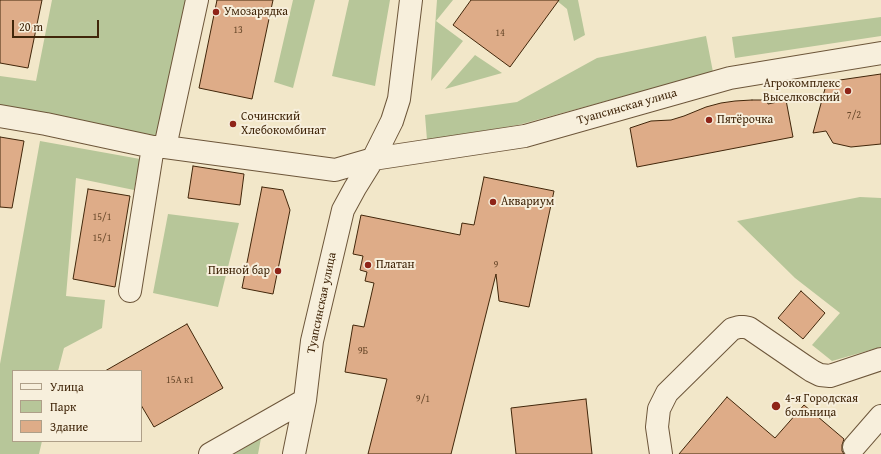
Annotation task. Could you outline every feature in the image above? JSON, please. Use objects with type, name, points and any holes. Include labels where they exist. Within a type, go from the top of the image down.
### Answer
[{"type":"street","points":[[130,291],[159,147],[197,0]]},
{"type":"street","name":"Туапсинская улица","points":[[294,454],[304,400],[312,341],[343,210],[373,159],[392,121],[399,99],[411,0]]},
{"type":"street","name":"Туапсинская улица","points":[[373,159],[525,136],[730,78],[881,54]]},
{"type":"street","points":[[0,116],[159,147],[335,170],[373,159]]},
{"type":"street","points":[[661,454],[657,427],[658,409],[667,394],[732,329],[739,327],[749,328],[820,375],[830,376],[881,359]]},
{"type":"street","points":[[210,454],[304,400]]},
{"type":"street","points":[[854,447],[881,416]]},
{"type":"green space","points":[[52,0],[186,0],[156,136],[0,108],[0,76],[36,81]]},
{"type":"green space","points":[[293,0],[315,0],[293,88],[274,82]]},
{"type":"green space","points":[[349,0],[390,0],[375,86],[332,76]]},
{"type":"green space","points":[[437,0],[453,0],[436,21],[463,41],[431,81]]},
{"type":"green space","points":[[556,0],[578,0],[585,35],[574,41],[567,9]]},
{"type":"green space","points":[[881,17],[881,36],[735,58],[732,37]]},
{"type":"green space","points":[[706,36],[713,72],[518,125],[427,140],[425,115],[517,102],[597,58]]},
{"type":"green space","points":[[475,55],[502,73],[445,89]]},
{"type":"green space","points":[[40,141],[140,159],[134,190],[76,178],[66,296],[105,300],[102,328],[64,348],[58,370],[12,370],[12,442],[42,442],[39,454],[0,454],[0,364]]},
{"type":"green space","points":[[860,197],[881,198],[881,347],[832,361],[812,345],[840,313],[795,278],[737,221]]},
{"type":"green space","points":[[168,214],[239,223],[218,307],[153,293]]},
{"type":"green space","points":[[261,438],[258,454],[234,454]]},
{"type":"building","points":[[0,0],[42,0],[28,68],[0,63]]},
{"type":"building","points":[[217,0],[273,0],[252,99],[199,88]]},
{"type":"building","points":[[471,0],[559,0],[510,67],[453,25]]},
{"type":"building","points":[[881,74],[881,144],[851,147],[833,143],[826,131],[813,133],[826,85],[833,81]]},
{"type":"building","points":[[767,100],[768,104],[786,100],[793,137],[637,167],[630,128],[651,121],[671,120],[721,103]]},
{"type":"building","points":[[0,137],[24,141],[12,208],[0,207]]},
{"type":"building","points":[[193,166],[244,174],[240,205],[188,198]]},
{"type":"building","points":[[484,177],[554,191],[529,307],[499,301],[496,274],[451,454],[368,454],[387,379],[345,372],[353,325],[364,327],[374,283],[365,281],[367,272],[360,270],[363,256],[353,254],[361,215],[460,235],[462,223],[474,225]]},
{"type":"building","points":[[262,187],[283,190],[290,210],[273,294],[242,288]]},
{"type":"building","points":[[88,189],[130,196],[115,287],[73,279]]},
{"type":"building","points":[[801,291],[825,313],[803,339],[778,318]]},
{"type":"building","points":[[187,324],[223,388],[154,427],[142,407],[142,370],[107,370]]},
{"type":"building","points":[[727,397],[775,438],[804,405],[844,439],[842,451],[844,454],[679,454]]},
{"type":"building","points":[[586,399],[592,454],[516,454],[511,408]]},
{"type":"place","name":"Умозарядка","points":[[216,12]]},
{"type":"place","name":"Агрокомплекс Выселковский","points":[[848,91]]},
{"type":"place","name":"Пятёрочка","points":[[709,120]]},
{"type":"place","name":"Сочинский Хлебокомбинат","points":[[233,124]]},
{"type":"place","name":"Аквариум","points":[[493,202]]},
{"type":"place","name":"Платан","points":[[368,265]]},
{"type":"place","name":"Пивной бар","points":[[278,271]]},
{"type":"place","name":"4-я Городская больница","points":[[776,406]]}]
